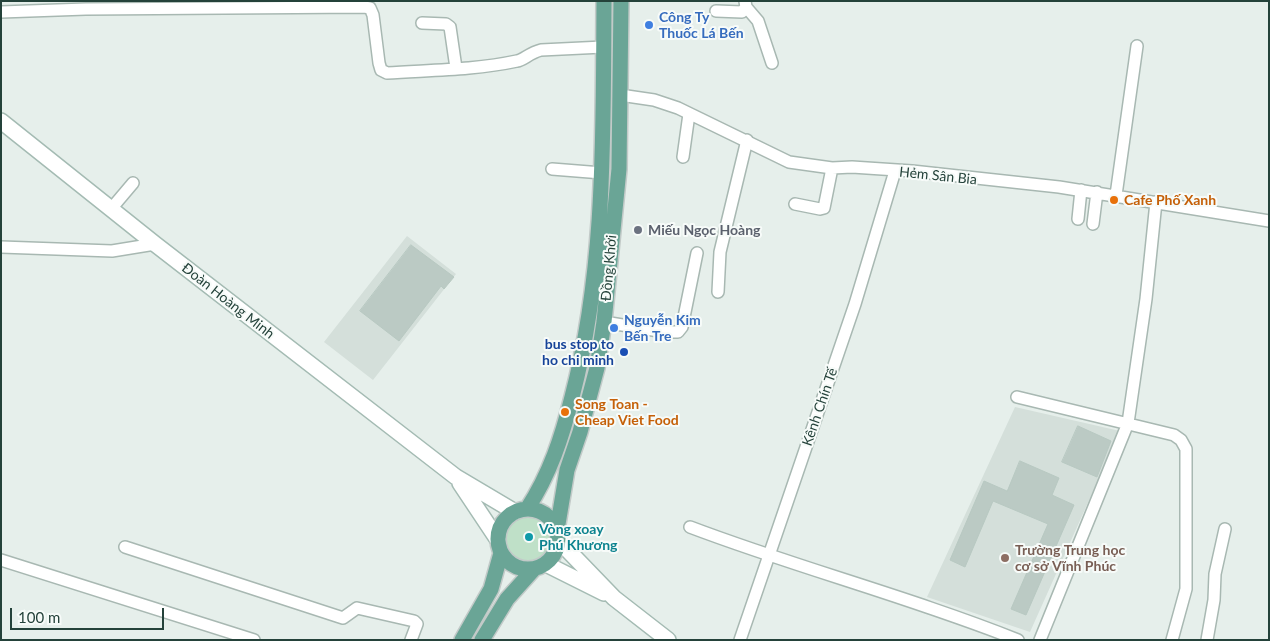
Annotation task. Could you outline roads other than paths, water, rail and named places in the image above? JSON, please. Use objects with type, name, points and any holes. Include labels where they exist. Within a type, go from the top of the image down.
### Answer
[{"type":"main road","name":"Đồng Khởi","points":[[521,510],[552,463],[565,426],[582,362],[592,285],[603,170],[604,1]]},
{"type":"main road","name":"Đồng Khởi","points":[[558,536],[567,470],[580,432],[597,368],[604,322],[619,168],[621,1]]},
{"type":"main road","name":"Đoàn Hoàng Minh","points":[[1,122],[456,477],[521,510]]},
{"type":"main road","points":[[603,170],[619,168]]},
{"type":"main road","points":[[565,426],[580,432]]},
{"type":"main road","name":"Đoàn Hoàng Minh","points":[[456,477],[491,526],[500,547]]},
{"type":"main road","points":[[462,640],[491,589],[500,547],[502,523],[521,510],[542,512],[554,523],[558,536],[557,550],[507,599],[482,640]]},
{"type":"main road","points":[[558,536],[614,598],[668,640]]},
{"type":"main road","points":[[500,547],[506,560],[519,568],[540,567],[614,598]]},
{"type":"street","points":[[716,11],[742,12],[746,4],[758,21],[772,63]]},
{"type":"street","points":[[1,12],[86,9],[364,7],[370,8],[381,70],[387,73],[521,61],[531,52],[541,50],[603,47]]},
{"type":"street","points":[[422,23],[446,24],[450,27],[456,68]]},
{"type":"street","points":[[1116,195],[1137,46]]},
{"type":"street","name":"Hẻm Sân Bia","points":[[620,95],[665,102],[747,140],[789,162],[832,168],[852,167],[1081,190],[1269,221]]},
{"type":"street","points":[[683,157],[689,114]]},
{"type":"street","points":[[718,292],[720,252],[747,140]]},
{"type":"street","points":[[795,204],[820,209],[824,208],[832,168]]},
{"type":"street","points":[[552,169],[603,170]]},
{"type":"street","name":"Kênh Chín Tế","points":[[740,640],[855,304],[895,171]]},
{"type":"street","points":[[112,209],[133,183]]},
{"type":"street","points":[[1078,218],[1081,190]]},
{"type":"street","points":[[1093,224],[1097,192]]},
{"type":"street","points":[[1040,640],[1128,422],[1146,299],[1156,202]]},
{"type":"street","points":[[1,247],[112,251],[155,244]]},
{"type":"street","points":[[604,322],[665,332],[678,332],[682,327],[697,253]]},
{"type":"street","points":[[1018,397],[1128,422],[1174,435],[1181,440],[1186,449],[1186,589],[1172,640]]},
{"type":"street","points":[[690,527],[768,556],[874,588],[1013,639]]},
{"type":"street","points":[[1208,640],[1214,600],[1215,574],[1225,529]]},
{"type":"street","points":[[125,547],[343,618],[357,608],[414,621],[417,624],[411,640]]},
{"type":"street","points":[[1,560],[254,640]]},
{"type":"place","name":"Công Ty Thuốc Lá Bến","points":[[649,25]]},
{"type":"place","name":"Cafe Phố Xanh","points":[[1114,200]]},
{"type":"place","name":"Miếu Ngọc Hoàng","points":[[638,230]]},
{"type":"place","name":"Nguyễn Kim Bến Tre","points":[[614,328]]},
{"type":"place","name":"bus stop to ho chi minh","points":[[624,352]]},
{"type":"place","name":"Song Toan - Cheap Viet Food","points":[[565,412]]},
{"type":"place","name":"Vòng xoay Phú Khương","points":[[529,537]]},
{"type":"place","name":"Trường Trung học cơ sở Vĩnh Phúc","points":[[1005,558]]}]
